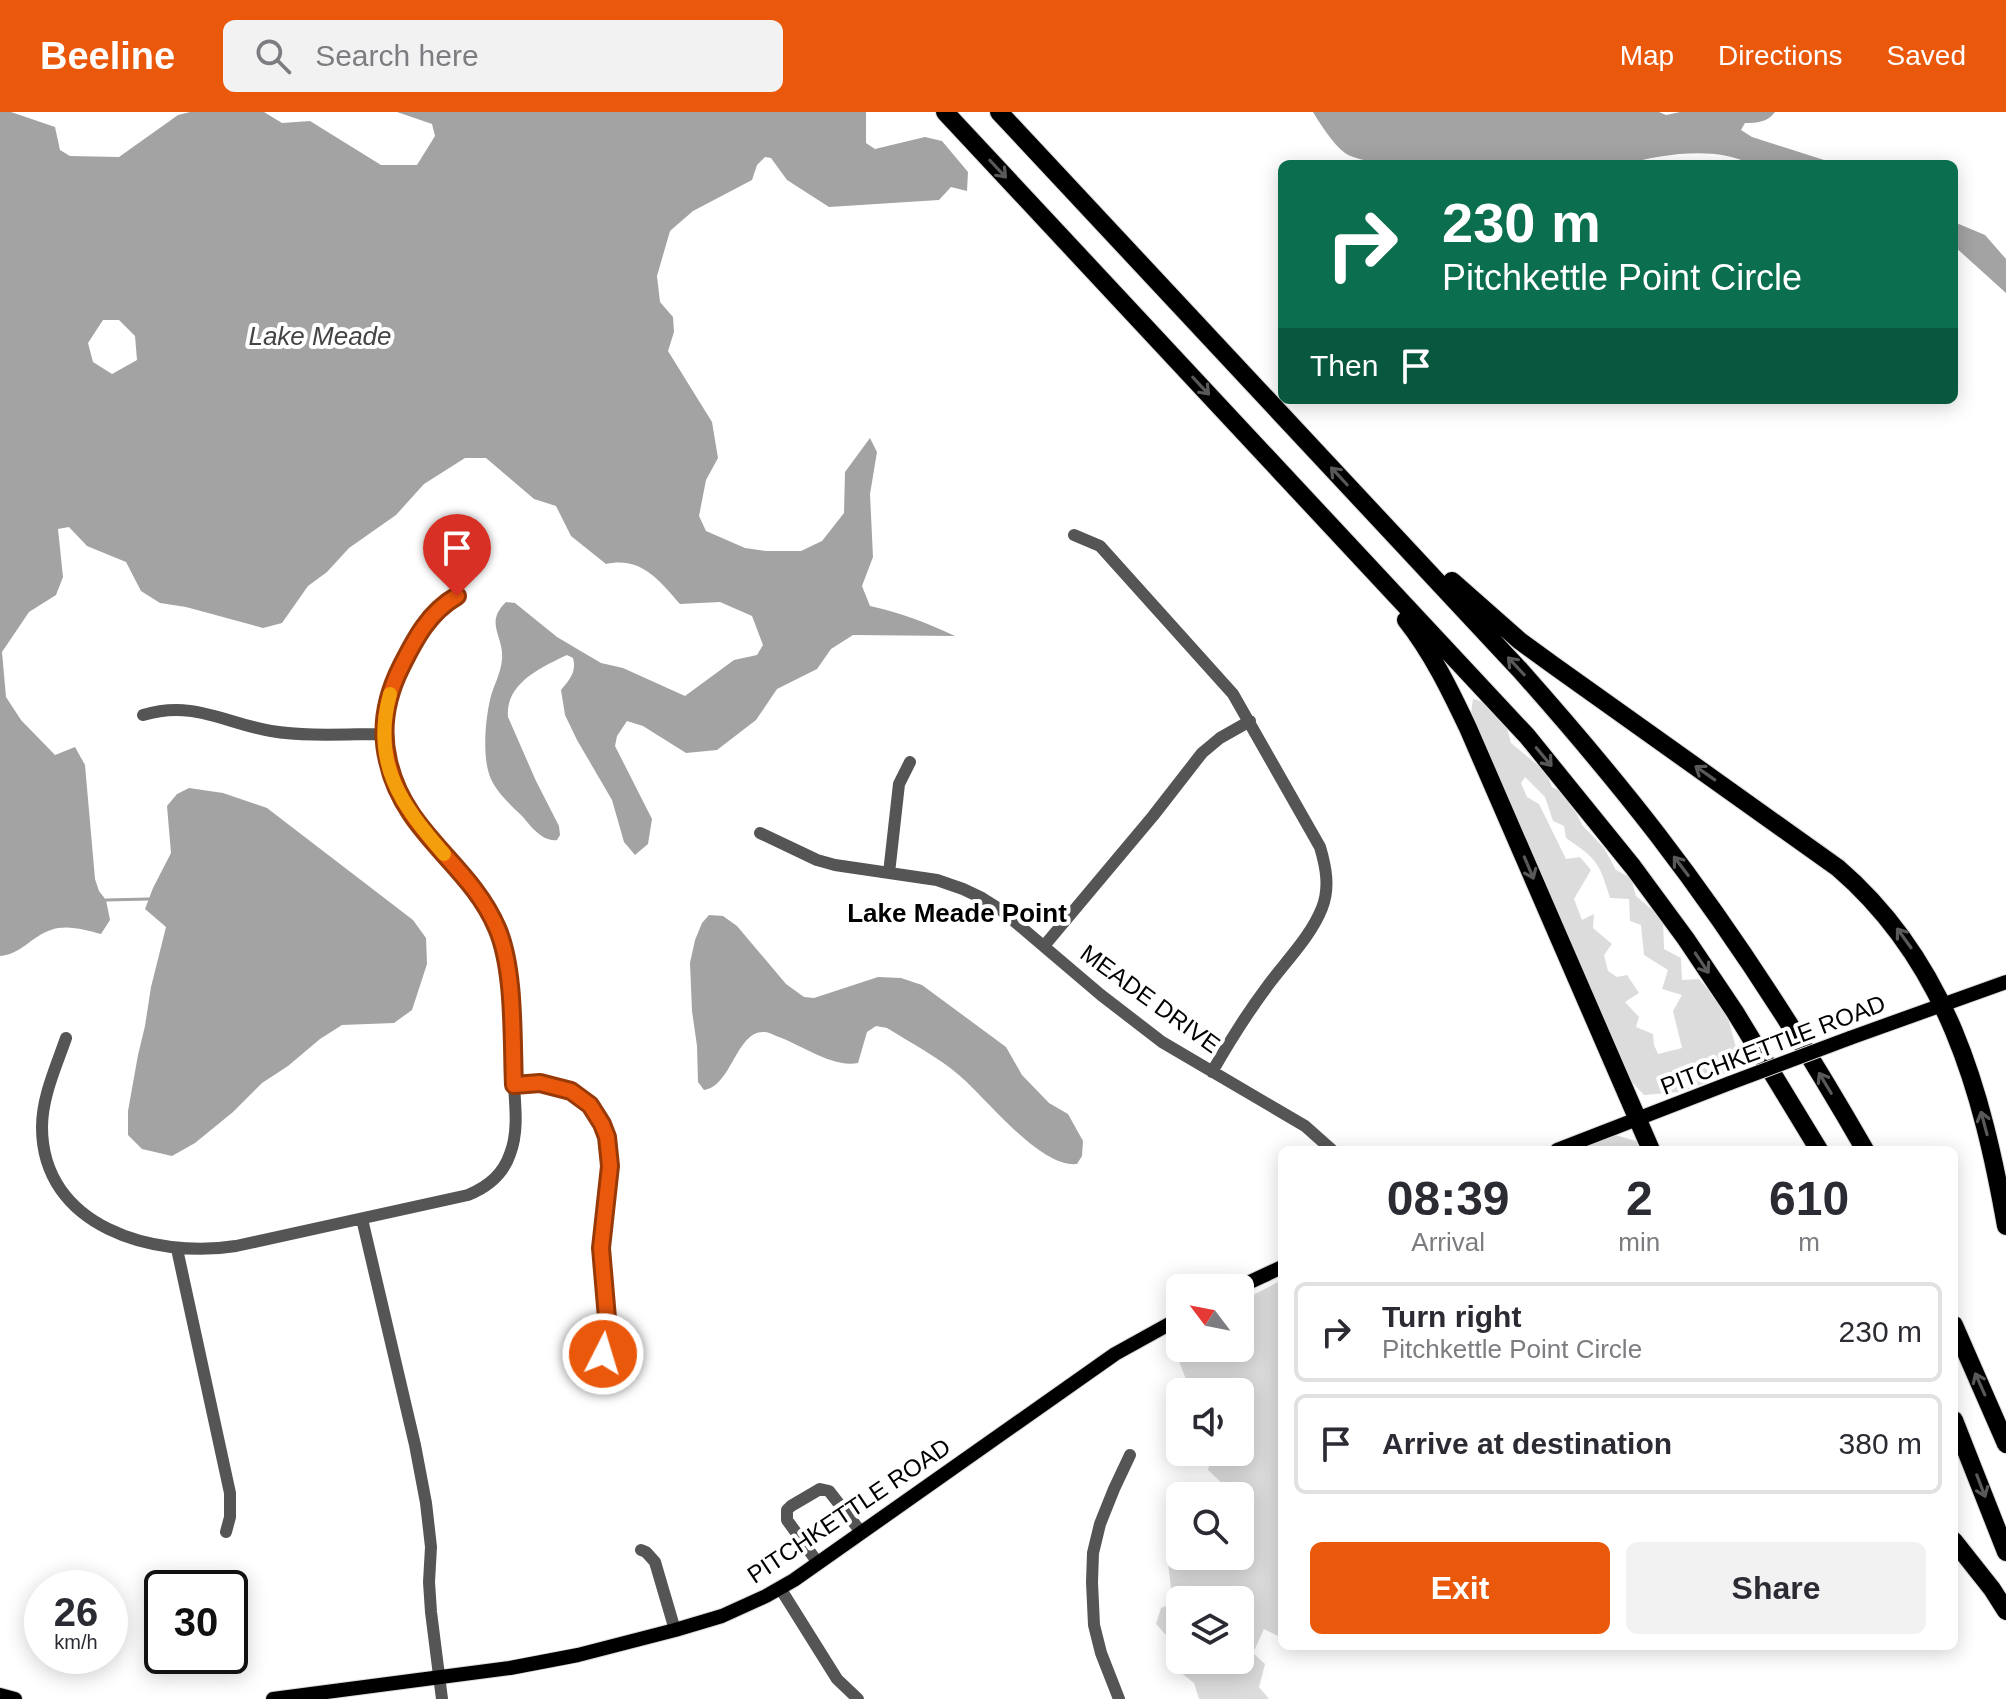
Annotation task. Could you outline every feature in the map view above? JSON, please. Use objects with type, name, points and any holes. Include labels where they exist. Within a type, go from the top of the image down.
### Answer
[{"type":"highway","points":[[945,112],[1527,736],[1633,867],[1686,939],[1735,1012],[1817,1146]]},
{"type":"highway","points":[[999,112],[1550,704],[1658,835],[1724,925],[1782,1011],[1863,1146]]},
{"type":"highway","points":[[1363,501],[1520,641],[1847,876],[1876,904],[1898,930],[1929,977],[1950,1020],[1978,1104],[2006,1226]]},
{"type":"highway","points":[[1340,534],[1410,625],[1443,676],[1649,1146]]},
{"type":"highway","points":[[1958,1334],[2006,1444]]},
{"type":"highway","points":[[1958,1430],[2006,1552]]},
{"type":"highway","points":[[1958,1546],[2006,1611]]},
{"type":"main road","name":"PITCHKETTLE ROAD","points":[[1567,1146],[2006,982]]},
{"type":"main road","points":[[1254,1280],[1278,1269]]},
{"type":"main road","name":"PITCHKETTLE ROAD","points":[[273,1699],[510,1668],[578,1655],[737,1610],[780,1588],[818,1563],[1115,1354],[1166,1326]]},
{"type":"main road","points":[[0,1695],[15,1699]]},
{"type":"street","points":[[1074,535],[1100,546],[1233,694],[1320,847],[1326,868],[1327,889],[1323,907],[1311,929],[1233,1035],[1212,1072]]},
{"type":"street","points":[[66,1038],[46,1097],[42,1125],[45,1153],[56,1181],[71,1203],[96,1222],[135,1240],[177,1249],[226,1248],[468,1195],[489,1184],[505,1165],[514,1141],[507,962],[498,929],[480,896],[402,802],[390,772],[384,734],[389,695],[407,654],[435,611],[457,596]]},
{"type":"street","points":[[143,715],[160,710],[185,710],[296,734],[384,734]]},
{"type":"street","points":[[1044,946],[1202,753],[1220,738],[1250,721]]},
{"type":"street","points":[[889,873],[899,784],[910,762]]},
{"type":"street","name":"MEADE DRIVE","points":[[760,833],[817,860],[835,865],[937,880],[963,889],[1001,910],[1162,1042],[1305,1126],[1328,1146]]},
{"type":"street","points":[[514,1085],[540,1083],[571,1091],[590,1105],[607,1137],[610,1166],[601,1248],[607,1318],[603,1354]]},
{"type":"street","points":[[362,1219],[426,1503],[431,1547],[431,1612],[442,1699]]},
{"type":"street","points":[[177,1249],[230,1493],[230,1517],[226,1532]]},
{"type":"street","points":[[1119,1699],[1094,1625],[1093,1553],[1100,1524],[1130,1455]]},
{"type":"street","points":[[818,1563],[787,1520],[787,1510],[791,1506],[825,1489],[833,1494],[861,1532]]},
{"type":"street","points":[[641,1550],[655,1562],[675,1630]]},
{"type":"street","points":[[780,1588],[837,1679],[858,1699]]},
{"type":"shaded area","points":[[1473,699],[1487,703],[1506,724],[1511,743],[1546,772],[1552,787],[1566,794],[1583,826],[1604,848],[1616,870],[1631,878],[1636,896],[1663,919],[1664,949],[1681,958],[1682,980],[1699,979],[1726,1011],[1741,1065],[1680,1092],[1644,1095],[1632,1082],[1470,720]],"holes":[[[1525,777],[1545,797],[1553,821],[1564,826],[1566,838],[1596,862],[1610,898],[1629,899],[1630,921],[1641,925],[1644,955],[1668,970],[1662,989],[1682,995],[1673,1011],[1682,1048],[1658,1054],[1653,1034],[1636,1027],[1639,1017],[1625,1002],[1639,993],[1627,975],[1617,977],[1608,971],[1604,955],[1612,944],[1593,928],[1594,914],[1582,920],[1574,899],[1591,870],[1580,857],[1566,859],[1539,804],[1527,797],[1521,783]]]},
{"type":"shaded area","points":[[1615,1135],[1636,1141],[1639,1146],[1576,1146]]},
{"type":"shaded area","points":[[1278,1282],[1278,1636],[1264,1629],[1254,1651],[1254,1586],[1170,1586],[1169,1570],[1254,1570],[1254,1482],[1221,1482],[1208,1470],[1209,1466],[1254,1466],[1254,1378],[1186,1378],[1179,1362],[1254,1362],[1254,1295]]},
{"type":"shaded area","points":[[1166,1606],[1166,1635],[1156,1624],[1161,1608]]},
{"type":"shaded area","points":[[1254,1654],[1265,1664],[1259,1687],[1269,1699],[1199,1699],[1194,1683],[1183,1674],[1254,1674]]},
{"type":"water","name":"Lake Meade","points":[[0,112],[11,112],[55,127],[60,150],[70,156],[119,157],[178,115],[190,112],[264,112],[282,123],[310,121],[381,165],[417,165],[435,136],[432,124],[397,112],[866,112],[866,143],[875,149],[925,137],[942,141],[968,172],[967,191],[951,187],[939,200],[829,207],[787,180],[771,158],[765,157],[757,165],[752,180],[693,211],[670,231],[657,276],[660,302],[673,317],[674,332],[668,351],[712,422],[718,458],[706,480],[699,516],[706,531],[745,548],[766,551],[801,551],[822,541],[844,513],[845,472],[870,438],[877,452],[870,494],[873,557],[862,586],[870,606],[913,618],[955,636],[853,635],[831,649],[817,669],[777,689],[756,720],[717,750],[686,753],[643,726],[627,721],[617,736],[615,746],[652,819],[648,844],[635,855],[624,842],[612,800],[565,715],[561,690],[573,672],[573,658],[567,655],[527,678],[512,695],[509,705],[508,717],[559,826],[557,840],[547,839],[538,833],[494,784],[488,771],[485,740],[490,700],[502,659],[496,623],[500,610],[506,602],[515,603],[557,637],[601,663],[623,668],[685,696],[734,660],[757,655],[763,645],[752,616],[720,602],[680,604],[657,579],[639,567],[618,562],[606,564],[571,536],[556,506],[534,499],[486,458],[465,458],[424,484],[396,515],[349,548],[327,572],[308,586],[282,623],[263,628],[160,603],[141,591],[126,562],[87,546],[69,527],[58,529],[63,577],[56,595],[29,612],[2,652],[6,697],[21,720],[55,755],[75,747],[85,765],[95,879],[106,900],[110,920],[101,934],[76,928],[57,928],[14,952],[0,956]],"holes":[[[103,320],[119,320],[135,336],[137,360],[112,374],[93,362],[88,343]]]},
{"type":"water","points":[[1313,112],[1659,112],[1666,115],[1680,112],[1775,112],[1762,121],[1745,123],[1741,130],[1752,137],[1824,160],[1741,160],[1706,153],[1644,160],[1362,160],[1345,153]]},
{"type":"water","points":[[1958,224],[1985,235],[2006,259],[2006,293],[1958,250]]},
{"type":"water","points":[[189,788],[223,793],[267,808],[413,920],[426,938],[427,964],[412,1010],[394,1023],[342,1025],[262,1083],[195,1143],[172,1156],[142,1149],[128,1135],[128,1111],[151,987],[166,927],[145,909],[171,853],[167,806],[177,794]]},
{"type":"water","points":[[709,915],[723,916],[737,926],[786,984],[804,997],[814,998],[878,977],[901,978],[922,985],[1006,1047],[1022,1075],[1049,1103],[1068,1114],[1083,1141],[1082,1156],[1077,1164],[1062,1162],[1031,1144],[952,1069],[887,1028],[876,1026],[867,1032],[858,1063],[848,1064],[827,1059],[768,1033],[755,1034],[740,1049],[721,1079],[704,1090],[698,1082],[690,963],[695,940]]},
{"type":"waterway","points":[[106,900],[149,899]]},
{"type":"slow traffic","points":[[390,694],[384,734],[390,772],[402,802],[444,854]]},
{"type":"district","name":"Lake Meade Point","points":[[957,913]]},
{"type":"route","points":[[457,596],[435,611],[397,674],[386,711],[386,752],[402,802],[480,896],[498,929],[507,962],[514,1085],[540,1083],[571,1091],[590,1105],[607,1137],[610,1166],[601,1248],[607,1318],[603,1354]]}]
